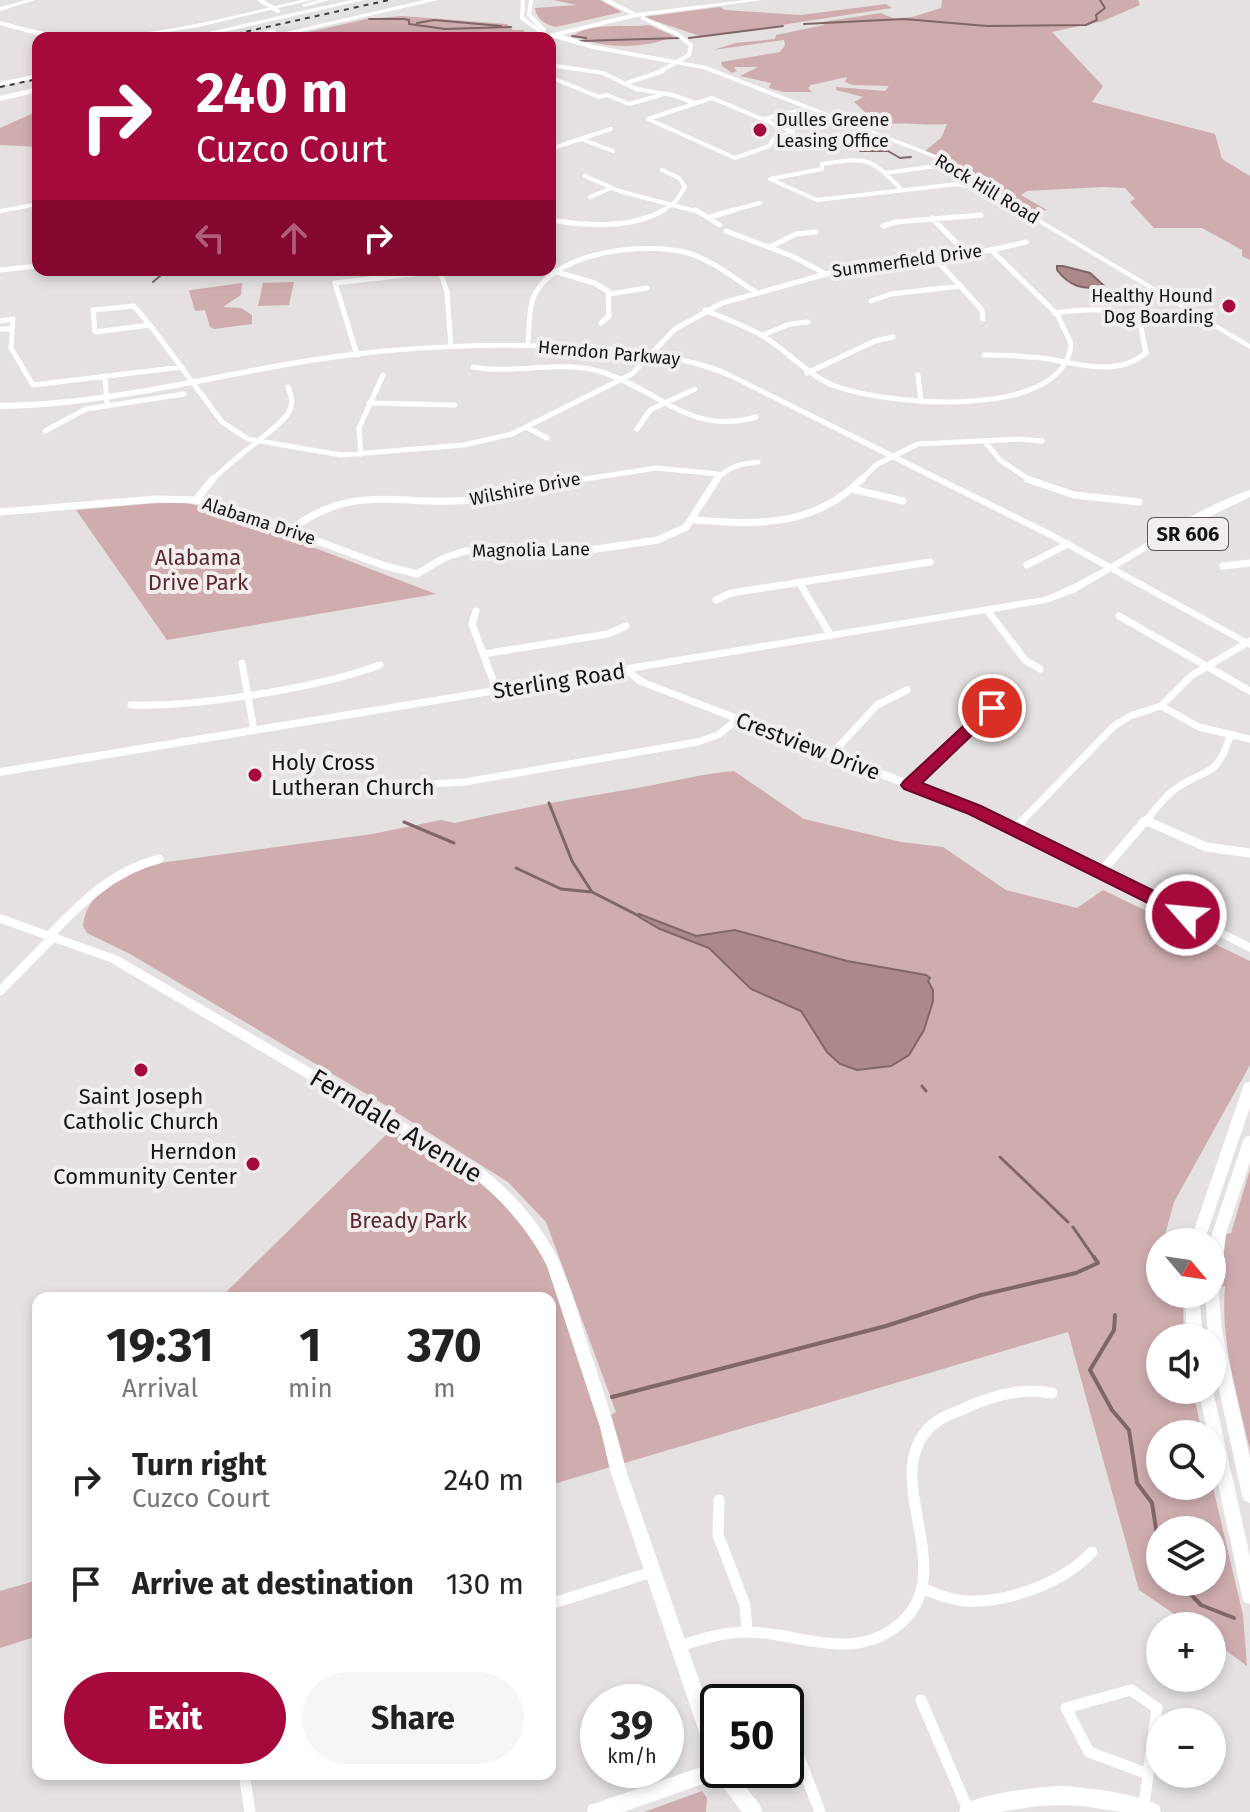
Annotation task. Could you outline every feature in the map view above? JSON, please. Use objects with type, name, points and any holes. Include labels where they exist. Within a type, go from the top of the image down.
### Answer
[{"type":"highway","points":[[213,32],[349,0]]},
{"type":"highway","points":[[318,10],[361,0]]},
{"type":"highway","points":[[271,19],[367,0]]},
{"type":"highway","points":[[233,32],[378,0]]},
{"type":"highway","points":[[271,32],[413,0]]},
{"type":"highway","points":[[306,29],[423,0]]},
{"type":"highway","points":[[292,32],[434,0]]},
{"type":"highway","points":[[0,80],[32,73]]},
{"type":"highway","points":[[0,95],[32,88]]},
{"type":"main road","points":[[0,9],[32,0]]},
{"type":"main road","points":[[172,32],[309,0]]},
{"type":"main road","points":[[155,32],[326,0]]},
{"type":"main road","points":[[556,34],[637,16],[736,0]]},
{"type":"main road","points":[[637,16],[759,0]]},
{"type":"main road","points":[[0,25],[37,32]]},
{"type":"main road","points":[[0,25],[32,32]]},
{"type":"main road","name":"Rock Hill Road","points":[[556,39],[584,49],[705,69],[951,164],[1009,203],[1250,347]]},
{"type":"main road","points":[[0,211],[32,205]]},
{"type":"main road","name":"Herndon Parkway","points":[[0,403],[107,400],[357,352],[528,341],[652,352],[725,372],[896,453],[1118,566],[1249,641]]},
{"type":"main road","name":"Herndon Parkway","points":[[451,345],[652,352]]},
{"type":"main road","name":"Herndon Parkway","points":[[896,453],[1068,544],[1118,566]]},
{"type":"main road","name":"Sterling Road","points":[[0,772],[1060,596],[1250,493]]},
{"type":"main road","name":"Sterling Road","points":[[1118,566],[1250,503]]},
{"type":"main road","name":"Crestview Drive","points":[[627,670],[642,682],[975,810],[1250,948]]},
{"type":"main road","name":"Ferndale Avenue","points":[[0,918],[114,959],[477,1172],[515,1205],[544,1244],[554,1266],[700,1708]]},
{"type":"main road","points":[[1202,1228],[1250,1087]]},
{"type":"main road","points":[[1221,1228],[1250,1141]]},
{"type":"main road","points":[[1213,1308],[1214,1331],[1250,1495]]},
{"type":"main road","points":[[1209,1404],[1250,1596]]},
{"type":"main road","points":[[596,1812],[700,1777]]},
{"type":"main road","points":[[734,1788],[753,1812]]},
{"type":"main road","points":[[969,1812],[1017,1798],[1048,1795],[1109,1800],[1146,1811]]},
{"type":"street","points":[[260,0],[275,9]]},
{"type":"street","points":[[523,0],[522,18],[543,32]]},
{"type":"street","points":[[531,0],[529,15],[545,32]]},
{"type":"street","points":[[606,0],[690,43],[691,52],[675,63],[626,83]]},
{"type":"street","points":[[556,66],[594,70],[636,89],[665,93],[696,103]]},
{"type":"street","points":[[556,79],[599,97],[607,95],[629,104],[665,93]]},
{"type":"street","points":[[712,98],[763,119],[793,132],[774,139],[769,146],[735,158],[648,119],[712,98]]},
{"type":"street","points":[[763,119],[810,108]]},
{"type":"street","points":[[774,124],[795,117],[795,113]]},
{"type":"street","points":[[556,146],[611,129]]},
{"type":"street","points":[[581,139],[613,151]]},
{"type":"street","points":[[825,204],[770,179],[822,169],[822,164],[864,158],[870,159],[902,190]]},
{"type":"street","points":[[885,173],[951,164]]},
{"type":"street","points":[[556,221],[589,226],[621,224],[649,217],[671,204],[685,187],[679,178],[662,170]]},
{"type":"street","points":[[585,176],[611,188],[710,217],[720,225]]},
{"type":"street","points":[[817,200],[960,183],[966,186]]},
{"type":"street","points":[[590,197],[611,188]]},
{"type":"street","points":[[710,217],[760,203]]},
{"type":"street","points":[[883,226],[932,218],[981,215]]},
{"type":"street","points":[[932,218],[966,253]]},
{"type":"street","points":[[726,231],[770,247],[824,273]]},
{"type":"street","points":[[770,247],[796,234],[816,232]]},
{"type":"street","name":"Summerfield Drive","points":[[150,325],[225,426],[255,441],[328,454],[479,443],[526,427],[638,370],[675,329],[705,310],[824,273],[991,250],[1026,242]]},
{"type":"street","points":[[556,270],[602,255],[666,250],[701,258],[756,292]]},
{"type":"street","points":[[705,310],[763,335],[807,373],[858,393],[921,401],[981,399],[1019,393],[1047,381],[1067,362],[1071,346],[1069,333],[1054,313],[991,250]]},
{"type":"street","points":[[934,257],[982,310],[983,319]]},
{"type":"street","points":[[0,270],[32,267]]},
{"type":"street","points":[[556,272],[601,286],[610,294]]},
{"type":"street","points":[[357,352],[335,283],[396,276]]},
{"type":"street","points":[[442,276],[447,292],[451,345]]},
{"type":"street","points":[[528,341],[534,294],[548,276]]},
{"type":"street","points":[[871,301],[891,294],[961,286]]},
{"type":"street","points":[[610,294],[647,288]]},
{"type":"street","points":[[601,323],[609,316],[610,294]]},
{"type":"street","points":[[134,306],[150,325],[95,332],[93,310],[134,306]]},
{"type":"street","points":[[984,355],[1091,367],[1140,359],[1147,348],[1141,327],[1125,315],[1095,309],[1054,313]]},
{"type":"street","points":[[0,321],[13,319],[11,348],[33,385],[182,367]]},
{"type":"street","points":[[763,335],[790,324],[808,322]]},
{"type":"street","points":[[0,329],[12,329]]},
{"type":"street","points":[[807,373],[875,341],[893,337]]},
{"type":"street","points":[[473,367],[491,370],[578,368],[620,380],[689,416],[713,422],[740,422],[756,417]]},
{"type":"street","points":[[361,454],[359,428],[383,375]]},
{"type":"street","points":[[918,375],[921,401]]},
{"type":"street","points":[[105,377],[107,400]]},
{"type":"street","points":[[196,500],[223,467],[291,410],[293,402],[288,387]]},
{"type":"street","points":[[637,429],[644,415],[664,402],[695,389]]},
{"type":"street","points":[[45,431],[107,400],[184,394]]},
{"type":"street","points":[[369,403],[455,405]]},
{"type":"street","points":[[526,427],[547,438]]},
{"type":"street","points":[[758,462],[737,463],[718,474],[695,520],[738,525],[791,519],[826,508],[852,489],[868,470],[896,453],[925,442],[1042,441]]},
{"type":"street","points":[[985,442],[1010,469],[1062,494],[1139,502]]},
{"type":"street","name":"Wilshire Drive","points":[[290,530],[319,510],[352,500],[473,500],[519,493],[584,477],[674,468],[718,474]]},
{"type":"street","points":[[852,489],[903,501]]},
{"type":"street","name":"Alabama Drive","points":[[0,512],[156,499],[196,500],[224,506],[382,565],[417,574]]},
{"type":"street","name":"Magnolia Lane","points":[[417,574],[442,558],[467,551],[594,549],[661,538],[695,520]]},
{"type":"street","points":[[1027,565],[1068,544]]},
{"type":"street","points":[[716,600],[731,593],[930,562]]},
{"type":"street","points":[[1223,566],[1250,563]]},
{"type":"street","points":[[799,582],[831,636]]},
{"type":"street","points":[[987,610],[1025,660],[1040,669]]},
{"type":"street","points":[[476,611],[472,624],[497,691]]},
{"type":"street","points":[[1119,616],[1250,691]]},
{"type":"street","points":[[483,654],[608,634],[626,626]]},
{"type":"street","points":[[1015,829],[1114,726],[1130,716],[1161,706],[1185,681],[1249,641]]},
{"type":"street","points":[[242,663],[254,730]]},
{"type":"street","points":[[131,705],[154,707],[361,674],[380,665]]},
{"type":"street","points":[[831,755],[877,705],[907,690]]},
{"type":"street","points":[[910,785],[982,714],[1006,704]]},
{"type":"street","points":[[1161,706],[1187,722],[1250,739]]},
{"type":"street","points":[[407,785],[465,782],[697,742],[718,735],[738,719]]},
{"type":"street","points":[[1101,872],[1173,790],[1207,773],[1222,761],[1231,734]]},
{"type":"street","points":[[1146,821],[1206,847],[1250,853]]},
{"type":"street","points":[[0,991],[106,879],[128,867],[159,859]]},
{"type":"street","points":[[679,1646],[725,1633],[747,1632],[819,1645],[853,1646],[871,1642],[899,1625],[910,1613],[923,1589],[927,1558],[910,1483],[910,1467],[920,1437],[928,1426],[953,1410],[1015,1391],[1052,1393]]},
{"type":"street","points":[[719,1500],[718,1535],[745,1605],[747,1632]]},
{"type":"street","points":[[923,1589],[966,1601],[998,1598],[1067,1574],[1092,1552]]},
{"type":"street","points":[[556,1602],[653,1572]]},
{"type":"street","points":[[1131,1690],[1147,1699],[1157,1708],[1148,1774],[1089,1752],[1066,1708],[1131,1690]]},
{"type":"street","points":[[921,1700],[969,1812]]},
{"type":"street","points":[[804,1770],[820,1812]]},
{"type":"street","points":[[245,1780],[250,1812]]},
{"type":"street","points":[[1146,1811],[1147,1788]]},
{"type":"green space","points":[[553,0],[600,0],[622,12],[556,27],[542,21],[535,8],[577,5]]},
{"type":"green space","points":[[942,0],[1138,0],[1140,5],[1103,21],[1052,32],[1103,86],[1092,102],[1215,134],[1222,159],[1250,176],[1250,260],[1242,256],[1242,250],[1202,228],[1154,228],[1130,202],[1135,199],[1125,188],[1027,191],[1021,195],[1047,210],[1027,213],[968,170],[925,151],[941,138],[947,124],[890,124],[892,128],[875,126],[859,119],[865,112],[854,102],[863,97],[836,90],[836,87],[885,91],[889,86],[853,85],[845,82],[847,77],[811,85],[808,88],[812,92],[783,92],[769,88],[771,83],[740,76],[758,67],[734,67],[737,71],[732,73],[721,62],[780,52],[785,45],[784,40],[713,50],[736,43],[775,39],[776,35],[824,25],[822,22],[881,13],[895,19],[912,17],[941,8]]},
{"type":"green space","points":[[886,4],[892,8],[703,37],[643,17],[720,7],[725,10],[801,15]]},
{"type":"green space","points":[[402,16],[507,24],[513,30],[525,32],[309,32],[366,19]]},
{"type":"green space","points":[[649,25],[674,36],[624,46],[597,43],[574,35],[590,28]]},
{"type":"green space","points":[[32,114],[32,147],[0,145],[0,128]]},
{"type":"green space","points":[[294,282],[289,305],[258,306],[263,283]]},
{"type":"green space","points":[[242,283],[241,295],[223,307],[241,308],[252,315],[252,324],[214,329],[210,327],[205,310],[195,311],[189,291]]},
{"type":"green space","name":"Alabama Drive Park","points":[[187,503],[218,511],[436,594],[167,640],[76,510]]},
{"type":"green space","name":"Bready Park","points":[[734,771],[804,819],[901,842],[943,847],[1006,890],[1077,908],[1103,890],[1250,961],[1250,1065],[1174,1202],[1167,1228],[1146,1228],[1146,1308],[1183,1308],[1184,1324],[1146,1324],[1146,1404],[1196,1404],[1199,1420],[1146,1420],[1146,1500],[1216,1500],[1220,1516],[1146,1516],[1146,1595],[1139,1590],[1068,1332],[556,1483],[556,1292],[226,1292],[397,1124],[477,1172],[534,1230],[606,1418],[616,1412],[546,1222],[508,1182],[130,954],[87,933],[83,926],[86,913],[98,894],[118,879],[152,864],[372,834],[441,820],[455,823]]},
{"type":"green space","points":[[1250,1169],[1250,1451],[1235,1389],[1225,1324],[1226,1234],[1231,1233]]},
{"type":"green space","points":[[1226,1543],[1243,1615],[1247,1666],[1226,1650],[1226,1612],[1171,1612],[1148,1596],[1226,1596]]},
{"type":"green space","points":[[32,1582],[32,1638],[0,1648],[0,1591]]},
{"type":"green space","points":[[702,1791],[707,1798],[706,1812],[644,1812]]},
{"type":"shaded area","points":[[1057,266],[1090,273],[1103,285],[1089,288],[1071,283],[1057,270]]},
{"type":"shaded area","points":[[639,914],[696,936],[735,930],[847,961],[926,975],[930,978],[933,1001],[924,1030],[909,1055],[891,1066],[857,1070],[840,1064],[827,1052],[801,1011],[751,989],[709,948],[660,929],[639,917]]},
{"type":"waterway","points":[[804,24],[904,19],[987,26],[1086,25],[1097,20],[1096,15],[1105,8],[1100,0]]},
{"type":"waterway","points":[[369,19],[404,19],[409,20],[409,24],[445,29],[511,27]]},
{"type":"waterway","points":[[417,23],[434,20],[501,26]]},
{"type":"waterway","points":[[689,38],[783,26]]},
{"type":"waterway","points":[[572,36],[586,38]]},
{"type":"waterway","points":[[580,41],[679,38]]},
{"type":"waterway","points":[[860,151],[888,151],[900,158],[911,157]]},
{"type":"waterway","points":[[153,282],[160,276]]},
{"type":"waterway","points":[[549,803],[572,861],[592,892]]},
{"type":"waterway","points":[[404,822],[454,843]]},
{"type":"waterway","points":[[516,868],[561,889],[592,892]]},
{"type":"waterway","points":[[592,892],[639,916]]},
{"type":"waterway","points":[[922,1086],[926,1091]]},
{"type":"waterway","points":[[1000,1157],[1068,1222]]},
{"type":"waterway","points":[[1073,1227],[1095,1259]]},
{"type":"waterway","points":[[612,1397],[886,1326],[981,1295],[1076,1273],[1098,1263],[1094,1257]]},
{"type":"waterway","points":[[1115,1315],[1114,1330],[1090,1370],[1112,1410],[1129,1430],[1137,1483],[1152,1503],[1154,1516]]},
{"type":"waterway","points":[[1192,1596],[1201,1605],[1234,1618]]},
{"type":"railway","points":[[244,32],[389,0]]},
{"type":"railway","points":[[0,87],[32,80]]},
{"type":"place","name":"Dulles Greene Leasing Office","points":[[760,130]]},
{"type":"place","name":"Healthy Hound Dog Boarding","points":[[1229,306]]},
{"type":"place","name":"Holy Cross Lutheran Church","points":[[255,775]]},
{"type":"place","name":"Saint Joseph Catholic Church","points":[[141,1070]]},
{"type":"place","name":"Herndon Community Center","points":[[253,1164]]},
{"type":"route","points":[[992,708],[982,714],[910,785],[975,810],[1186,915]]}]
